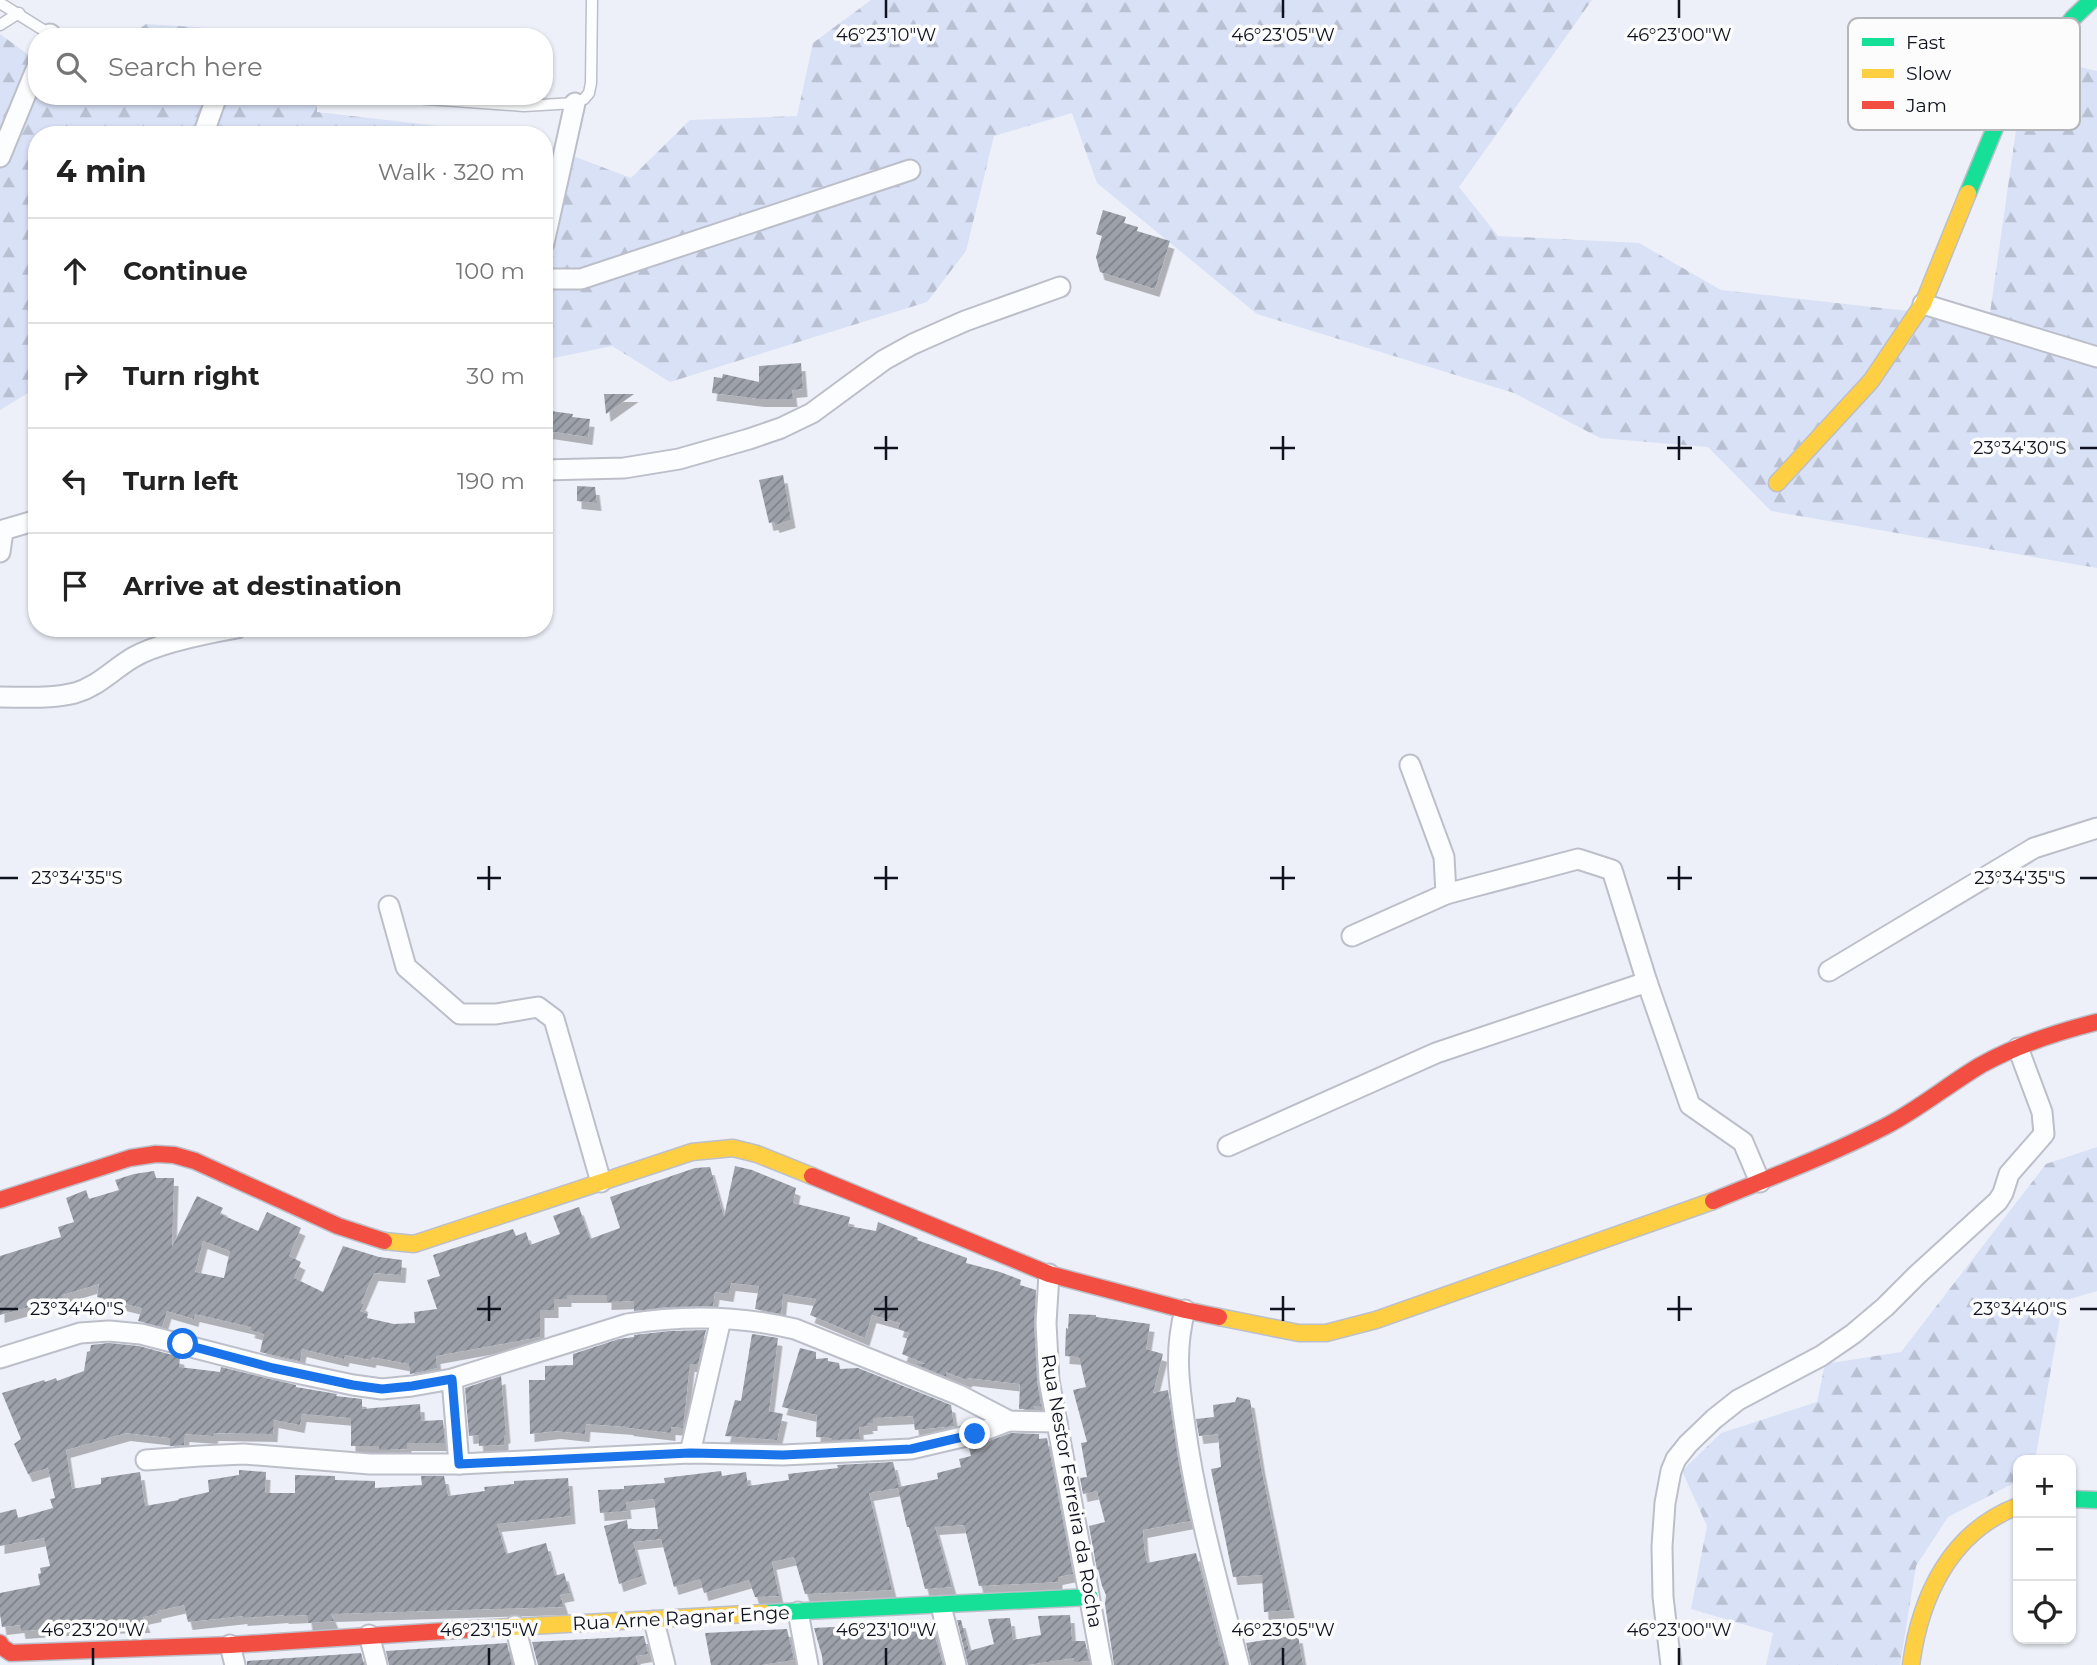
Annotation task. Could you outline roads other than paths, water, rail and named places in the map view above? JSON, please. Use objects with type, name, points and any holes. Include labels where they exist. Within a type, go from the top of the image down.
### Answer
[{"type":"street","points":[[2073,18],[2092,0]]},
{"type":"street","points":[[0,157],[28,89]]},
{"type":"street","points":[[553,202],[575,103]]},
{"type":"street","points":[[206,126],[214,105]]},
{"type":"street","points":[[1777,483],[1871,382],[1923,304],[1994,130]]},
{"type":"street","points":[[553,279],[582,279],[910,170]]},
{"type":"street","points":[[553,470],[624,468],[680,459],[771,432],[812,413],[884,360],[913,344],[965,321],[1060,287]]},
{"type":"street","points":[[1923,304],[2097,356]]},
{"type":"street","points":[[0,552],[2,531],[28,523]]},
{"type":"street","points":[[0,697],[74,693],[100,682],[134,656],[193,637]]},
{"type":"street","points":[[1410,765],[1444,857],[1446,894]]},
{"type":"street","points":[[1829,971],[2034,848],[2097,828]]},
{"type":"street","points":[[1352,936],[1446,894],[1578,859],[1612,870],[1690,1105],[1743,1142],[1760,1182]]},
{"type":"street","points":[[389,906],[406,967],[460,1014],[496,1014],[538,1007],[554,1019],[601,1182]]},
{"type":"street","points":[[1228,1146],[1436,1053],[1647,982]]},
{"type":"street","points":[[0,1200],[130,1158],[156,1154],[174,1155],[195,1161],[342,1228],[379,1241],[414,1244],[692,1153],[733,1148],[757,1154],[1049,1274],[1185,1310],[1299,1333],[1326,1333],[1351,1328],[1702,1206],[1888,1125],[1982,1065],[2018,1048],[2095,1020]]},
{"type":"street","points":[[1671,1665],[1663,1597],[1662,1546],[1666,1496],[1676,1459],[1714,1419],[1738,1400],[1821,1356],[1853,1334],[1998,1201],[2009,1174],[2044,1135],[2042,1112],[2018,1048]]},
{"type":"street","name":"Rua Nestor Ferreira da Rocha","points":[[1049,1274],[1046,1335],[1049,1380],[1102,1665]]},
{"type":"street","points":[[1185,1310],[1177,1356],[1191,1471],[1239,1665]]},
{"type":"street","points":[[0,1358],[80,1332],[109,1331],[151,1337],[273,1368],[382,1389],[452,1379],[628,1324],[656,1320],[721,1319],[771,1323],[795,1329],[959,1395],[1009,1421]]},
{"type":"street","points":[[690,1453],[721,1319]]},
{"type":"street","points":[[452,1379],[459,1464]]},
{"type":"street","points":[[146,1461],[200,1455],[244,1454],[370,1464],[459,1464],[690,1453],[783,1455],[911,1449],[975,1434],[1009,1421],[1057,1422]]},
{"type":"street","points":[[2076,1499],[2097,1500]]},
{"type":"street","points":[[1911,1665],[1918,1624],[1951,1555],[1976,1528],[2013,1507]]},
{"type":"street","name":"Rua Arne Ragnar Enge","points":[[0,1643],[11,1653],[230,1645],[515,1626],[1090,1597]]},
{"type":"street","points":[[941,1606],[956,1665]]},
{"type":"street","points":[[798,1612],[808,1665]]},
{"type":"street","points":[[654,1621],[665,1665]]},
{"type":"street","points":[[515,1626],[526,1665]]},
{"type":"street","points":[[369,1635],[377,1665]]},
{"type":"street","points":[[230,1645],[235,1665]]},
{"type":"lane","points":[[553,104],[575,103],[589,93],[592,0]]},
{"type":"lane","points":[[0,3],[40,28]]},
{"type":"lane","points":[[0,25],[19,13]]},
{"type":"lane","points":[[510,105],[541,105]]}]
